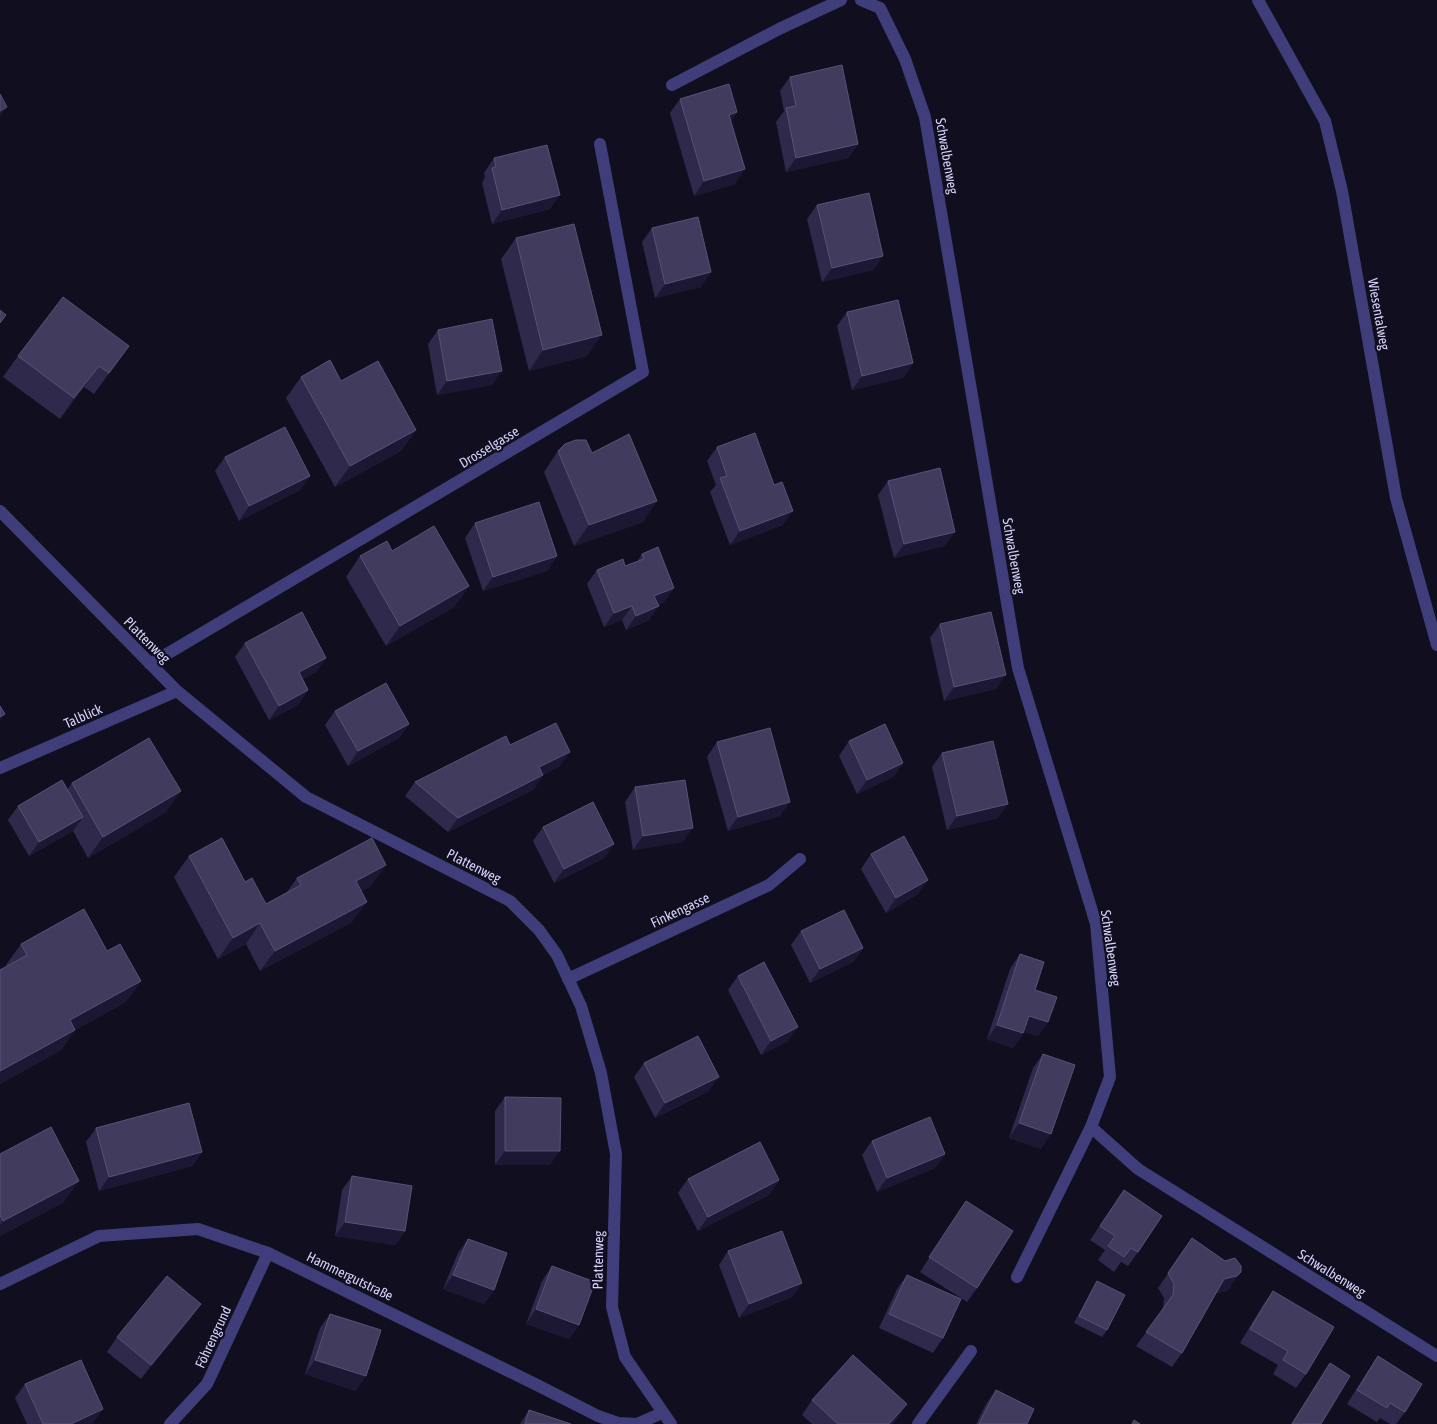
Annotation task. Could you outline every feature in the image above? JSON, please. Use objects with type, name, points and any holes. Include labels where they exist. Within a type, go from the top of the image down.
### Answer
[{"type":"street","points":[[672,85],[779,29],[841,0]]},
{"type":"street","name":"Schwalbenweg","points":[[861,0],[880,8],[905,59],[925,117],[1018,668],[1096,924],[1110,1077],[1091,1127],[1017,1277]]},
{"type":"street","name":"Wiesentalweg","points":[[1258,0],[1325,121],[1342,190],[1396,498],[1437,645]]},
{"type":"street","name":"Drosselgasse","points":[[150,664],[643,372],[600,144]]},
{"type":"street","name":"Plattenweg","points":[[0,511],[177,691],[306,797],[510,901],[539,930],[557,955],[581,1006],[601,1073],[616,1154],[612,1307],[625,1357],[662,1412]]},
{"type":"street","name":"Talblick","points":[[0,768],[177,691]]},
{"type":"street","name":"Finkengasse","points":[[568,979],[769,885],[800,859]]},
{"type":"street","name":"Schwalbenweg","points":[[1091,1127],[1138,1170],[1437,1356]]},
{"type":"street","name":"Hammergutstraße","points":[[0,1284],[99,1236],[198,1229],[268,1254],[598,1416],[618,1423],[637,1424],[662,1412]]},
{"type":"street","name":"Föhrengrund","points":[[170,1424],[207,1384],[268,1254]]},
{"type":"street","points":[[918,1424],[971,1351]]},
{"type":"street","points":[[662,1412],[671,1424]]},
{"type":"building","points":[[842,65],[858,144],[796,158],[786,108],[796,106],[790,77]]},
{"type":"building","points":[[729,84],[737,112],[729,115],[745,169],[704,181],[680,99]]},
{"type":"building","points":[[0,94],[7,107],[0,111]]},
{"type":"building","points":[[547,145],[560,195],[502,210],[492,168],[496,167],[494,158]]},
{"type":"building","points":[[869,193],[883,256],[832,268],[817,205]]},
{"type":"building","points":[[698,217],[711,272],[665,284],[652,228]]},
{"type":"building","points":[[574,224],[602,335],[543,350],[516,238]]},
{"type":"building","points":[[63,297],[129,346],[109,373],[99,366],[74,398],[18,356]]},
{"type":"building","points":[[898,300],[913,363],[862,376],[847,312]]},
{"type":"building","points":[[0,310],[6,315],[0,323]]},
{"type":"building","points":[[492,319],[502,371],[447,381],[438,330]]},
{"type":"building","points":[[330,360],[341,381],[378,361],[416,430],[350,466],[301,377]]},
{"type":"building","points":[[285,427],[310,476],[249,506],[225,457]]},
{"type":"building","points":[[755,433],[774,485],[782,482],[793,511],[740,531],[720,478],[727,476],[717,447]]},
{"type":"building","points":[[629,434],[657,501],[589,525],[558,451],[565,444],[576,440],[586,440],[592,453]]},
{"type":"building","points":[[940,468],[955,532],[904,544],[888,481]]},
{"type":"building","points":[[539,502],[557,556],[493,577],[475,523]]},
{"type":"building","points":[[434,526],[469,586],[400,626],[360,556],[387,541],[392,551]]},
{"type":"building","points":[[658,547],[674,588],[654,596],[659,606],[636,616],[632,606],[614,613],[597,570],[623,559],[625,566],[644,559],[642,554]]},
{"type":"building","points":[[302,612],[326,658],[299,672],[308,690],[279,706],[245,643]]},
{"type":"building","points":[[991,612],[1006,675],[954,687],[940,624]]},
{"type":"building","points":[[386,683],[409,724],[358,751],[335,711]]},
{"type":"building","points":[[0,706],[5,714],[0,717]]},
{"type":"building","points":[[556,723],[570,752],[539,767],[543,775],[458,818],[415,782],[506,736],[510,745]]},
{"type":"building","points":[[885,724],[903,763],[867,780],[849,741]]},
{"type":"building","points":[[770,728],[790,802],[738,817],[717,742]]},
{"type":"building","points":[[149,738],[181,791],[103,837],[72,783]]},
{"type":"building","points":[[993,741],[1008,804],[957,816],[942,753]]},
{"type":"building","points":[[62,780],[83,817],[39,842],[18,806]]},
{"type":"building","points":[[685,780],[693,828],[643,836],[635,787]]},
{"type":"building","points":[[593,802],[614,844],[564,869],[543,827]]},
{"type":"building","points":[[904,836],[928,880],[896,898],[871,854]]},
{"type":"building","points":[[222,838],[245,882],[252,878],[266,904],[301,885],[297,878],[372,838],[386,865],[356,881],[367,902],[275,951],[260,923],[233,938],[189,856]]},
{"type":"building","points":[[84,909],[107,951],[120,944],[141,981],[70,1020],[75,1030],[0,1071],[0,970],[27,955],[21,944]]},
{"type":"building","points":[[844,910],[863,948],[820,969],[801,931]]},
{"type":"building","points":[[1020,954],[1044,962],[1035,990],[1057,997],[1048,1022],[1029,1016],[1023,1033],[997,1025]]},
{"type":"building","points":[[764,962],[798,1027],[771,1041],[738,976]]},
{"type":"building","points":[[698,1036],[719,1077],[665,1103],[644,1063]]},
{"type":"building","points":[[1043,1054],[1075,1065],[1051,1134],[1019,1123]]},
{"type":"building","points":[[505,1097],[561,1098],[560,1151],[505,1151]]},
{"type":"building","points":[[189,1103],[202,1152],[109,1177],[96,1128]]},
{"type":"building","points":[[930,1117],[945,1154],[887,1178],[872,1141]]},
{"type":"building","points":[[51,1127],[79,1181],[3,1221],[0,1215],[0,1154]]},
{"type":"building","points":[[760,1142],[779,1180],[708,1217],[688,1179]]},
{"type":"building","points":[[352,1176],[412,1186],[405,1231],[345,1222]]},
{"type":"building","points":[[1124,1190],[1162,1216],[1138,1252],[1131,1248],[1124,1257],[1108,1246],[1115,1236],[1100,1226]]},
{"type":"building","points":[[966,1201],[1013,1231],[977,1288],[929,1257]]},
{"type":"building","points":[[782,1231],[802,1283],[749,1304],[728,1251]]},
{"type":"building","points":[[1192,1238],[1225,1261],[1235,1258],[1241,1266],[1241,1272],[1237,1276],[1224,1279],[1182,1353],[1146,1332],[1173,1295],[1174,1284],[1168,1273]]},
{"type":"building","points":[[468,1239],[507,1253],[494,1290],[453,1275]]},
{"type":"building","points":[[552,1266],[595,1282],[579,1325],[536,1309]]},
{"type":"building","points":[[907,1275],[961,1299],[943,1338],[889,1314]]},
{"type":"building","points":[[167,1276],[201,1304],[151,1365],[117,1337]]},
{"type":"building","points":[[1097,1281],[1125,1295],[1107,1330],[1079,1316]]},
{"type":"building","points":[[1273,1291],[1334,1327],[1306,1374],[1283,1360],[1288,1351],[1250,1329]]},
{"type":"building","points":[[330,1314],[381,1330],[366,1376],[315,1360]]},
{"type":"building","points":[[853,1355],[907,1404],[889,1424],[838,1424],[812,1400]]},
{"type":"building","points":[[1378,1356],[1422,1384],[1405,1412],[1390,1403],[1387,1408],[1357,1390]]},
{"type":"building","points":[[81,1360],[103,1409],[71,1424],[43,1424],[25,1384]]},
{"type":"building","points":[[1330,1363],[1350,1376],[1321,1424],[1292,1424]]},
{"type":"building","points":[[996,1390],[1034,1409],[1027,1424],[979,1424]]},
{"type":"building","points":[[529,1410],[571,1424],[525,1424]]},
{"type":"building","points":[[1134,1420],[1140,1424],[1132,1424]]}]
